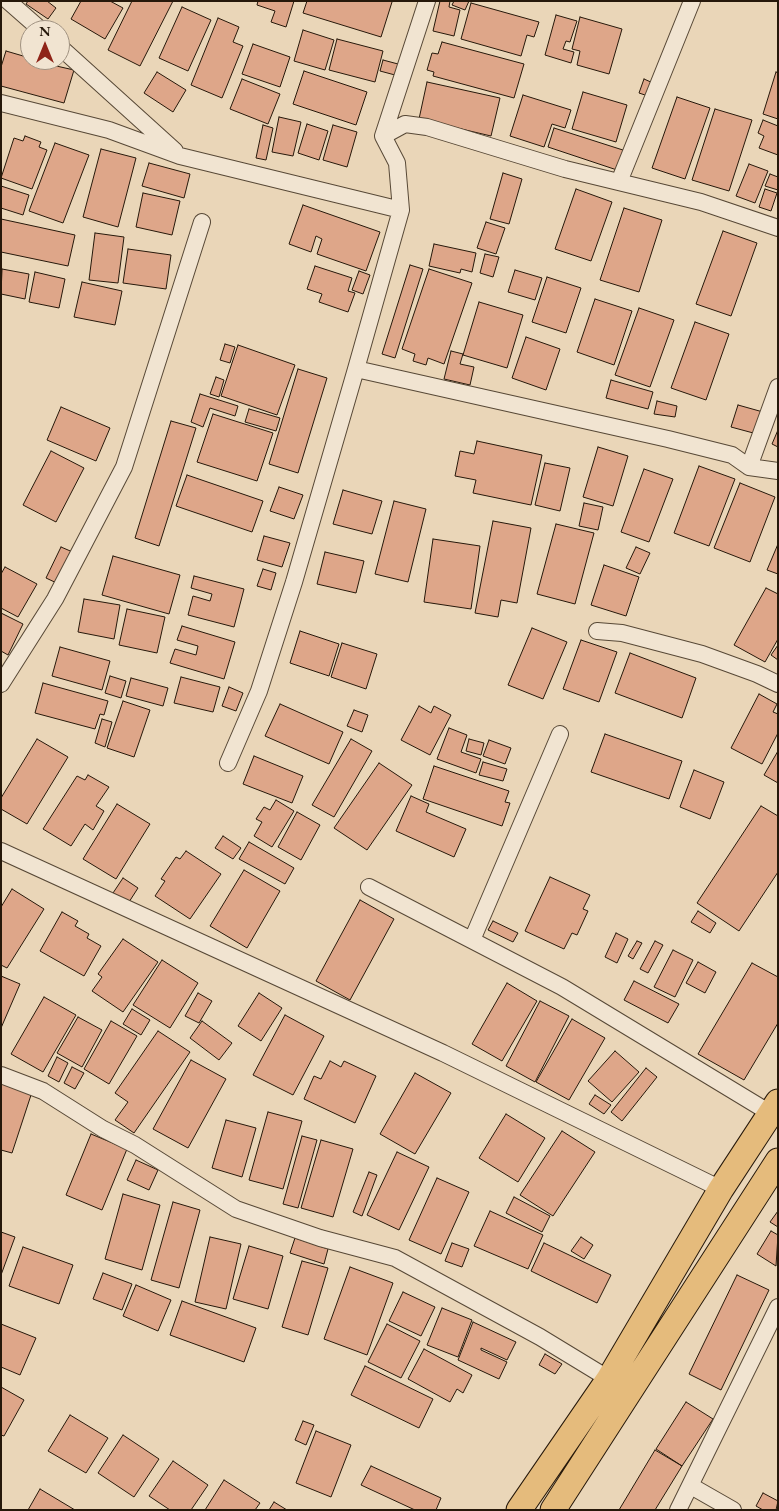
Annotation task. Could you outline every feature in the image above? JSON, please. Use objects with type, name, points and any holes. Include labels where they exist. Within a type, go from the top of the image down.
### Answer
[{"type":"main road","points":[[519,1510],[609,1378],[721,1189],[774,1108]]},
{"type":"main road","points":[[553,1510],[778,1161]]},
{"type":"street","points":[[8,1],[30,20]]},
{"type":"street","points":[[228,763],[259,691],[294,582],[401,210],[397,163],[383,136],[427,1]]},
{"type":"street","points":[[618,182],[692,1]]},
{"type":"street","points":[[70,55],[106,86],[180,156]]},
{"type":"street","points":[[1,103],[108,130],[180,156],[401,210]]},
{"type":"street","points":[[383,136],[405,124],[427,127],[565,170],[701,202],[778,228]]},
{"type":"street","points":[[1,684],[55,599],[124,467],[202,222]]},
{"type":"street","points":[[356,369],[732,455],[749,467],[778,471]]},
{"type":"street","points":[[749,467],[778,387]]},
{"type":"street","points":[[597,631],[622,633],[702,654],[757,674],[778,684]]},
{"type":"street","points":[[472,940],[560,734]]},
{"type":"street","points":[[1,851],[443,1054],[721,1189]]},
{"type":"street","points":[[369,887],[562,987],[774,1108]]},
{"type":"street","points":[[1,1075],[43,1091],[103,1129],[135,1145],[236,1209],[320,1238],[396,1258],[540,1337],[609,1378]]},
{"type":"street","points":[[678,1510],[778,1307]]},
{"type":"street","points":[[691,1486],[733,1510]]},
{"type":"building","points":[[28,1],[47,1],[56,8],[48,19],[26,4]]},
{"type":"building","points":[[81,1],[110,1],[123,8],[105,39],[71,19]]},
{"type":"building","points":[[132,1],[173,1],[140,66],[108,50]]},
{"type":"building","points":[[258,1],[294,1],[286,27],[271,22],[275,11],[257,5]]},
{"type":"building","points":[[307,1],[392,2],[381,37],[303,13]]},
{"type":"building","points":[[440,1],[450,1],[449,7],[460,10],[454,36],[433,31]]},
{"type":"building","points":[[454,1],[469,1],[465,10],[452,5]]},
{"type":"building","points":[[471,3],[539,22],[534,37],[527,35],[521,56],[461,39]]},
{"type":"building","points":[[182,7],[211,20],[188,71],[159,58]]},
{"type":"building","points":[[556,15],[577,21],[570,42],[566,41],[563,49],[574,52],[571,63],[545,55]]},
{"type":"building","points":[[580,17],[622,29],[609,74],[577,65],[580,51],[572,49]]},
{"type":"building","points":[[218,18],[239,27],[233,42],[243,46],[222,98],[191,85]]},
{"type":"building","points":[[303,30],[334,40],[325,70],[294,61]]},
{"type":"building","points":[[337,39],[383,51],[375,82],[329,70]]},
{"type":"building","points":[[442,42],[524,64],[514,98],[433,76],[434,72],[427,70],[432,53],[438,54]]},
{"type":"building","points":[[253,44],[290,57],[280,87],[242,74]]},
{"type":"building","points":[[6,51],[20,55],[20,70],[74,70],[64,103],[1,86],[1,67]]},
{"type":"building","points":[[383,60],[398,64],[395,75],[380,71]]},
{"type":"building","points":[[304,71],[367,92],[356,125],[293,104]]},
{"type":"building","points":[[157,72],[186,90],[173,112],[144,93]]},
{"type":"building","points":[[776,72],[778,73],[778,119],[763,114]]},
{"type":"building","points":[[242,79],[280,94],[268,124],[230,109]]},
{"type":"building","points":[[644,79],[653,83],[648,96],[639,93]]},
{"type":"building","points":[[427,82],[500,98],[491,136],[419,119]]},
{"type":"building","points":[[583,92],[627,105],[616,142],[572,129]]},
{"type":"building","points":[[523,95],[571,110],[565,128],[552,124],[544,147],[510,136]]},
{"type":"building","points":[[677,97],[710,108],[685,179],[652,168]]},
{"type":"building","points":[[715,109],[752,120],[729,191],[692,180]]},
{"type":"building","points":[[279,117],[301,122],[293,156],[272,152]]},
{"type":"building","points":[[763,120],[778,126],[778,155],[759,148],[764,136],[758,133]]},
{"type":"building","points":[[307,124],[328,131],[319,160],[298,153]]},
{"type":"building","points":[[263,125],[273,128],[266,160],[256,158]]},
{"type":"building","points":[[333,125],[357,132],[347,167],[323,160]]},
{"type":"building","points":[[554,128],[626,151],[620,171],[548,147]]},
{"type":"building","points":[[25,136],[41,142],[39,147],[47,150],[32,189],[1,178],[14,138],[23,141]]},
{"type":"building","points":[[55,143],[89,155],[63,223],[29,211]]},
{"type":"building","points":[[101,149],[136,158],[118,227],[83,217]]},
{"type":"building","points":[[149,163],[190,174],[184,198],[142,186]]},
{"type":"building","points":[[749,164],[768,171],[755,203],[736,196]]},
{"type":"building","points":[[503,173],[522,179],[509,224],[490,219]]},
{"type":"building","points":[[770,174],[778,177],[778,190],[765,186]]},
{"type":"building","points":[[1,186],[29,195],[23,215],[1,208]]},
{"type":"building","points":[[576,189],[612,202],[591,261],[555,249]]},
{"type":"building","points":[[765,189],[777,193],[771,211],[759,207]]},
{"type":"building","points":[[143,193],[180,201],[172,235],[136,227]]},
{"type":"building","points":[[303,205],[380,232],[366,271],[317,254],[322,239],[316,236],[311,252],[289,244]]},
{"type":"building","points":[[624,208],[662,220],[639,292],[600,280]]},
{"type":"building","points":[[1,219],[75,235],[68,266],[1,252]]},
{"type":"building","points":[[486,222],[505,228],[496,254],[477,248]]},
{"type":"building","points":[[723,231],[757,243],[731,316],[696,304]]},
{"type":"building","points":[[95,233],[124,237],[118,283],[89,280]]},
{"type":"building","points":[[434,244],[476,253],[472,272],[461,269],[460,273],[429,266]]},
{"type":"building","points":[[128,249],[171,255],[166,289],[123,283]]},
{"type":"building","points":[[485,254],[499,257],[493,277],[480,273]]},
{"type":"building","points":[[410,265],[423,269],[395,358],[382,354]]},
{"type":"building","points":[[315,266],[352,278],[348,291],[355,293],[348,312],[319,302],[322,294],[307,289]]},
{"type":"building","points":[[2,269],[29,274],[25,299],[1,294]]},
{"type":"building","points":[[429,269],[472,283],[444,364],[428,358],[426,365],[413,361],[415,354],[402,349]]},
{"type":"building","points":[[515,270],[542,278],[535,300],[508,292]]},
{"type":"building","points":[[359,271],[370,275],[363,294],[352,290]]},
{"type":"building","points":[[35,272],[65,279],[59,308],[29,302]]},
{"type":"building","points":[[547,277],[581,288],[566,333],[532,322]]},
{"type":"building","points":[[82,282],[122,291],[115,325],[74,317]]},
{"type":"building","points":[[595,299],[632,311],[614,365],[577,352]]},
{"type":"building","points":[[479,302],[523,315],[507,368],[463,355]]},
{"type":"building","points":[[639,308],[674,320],[650,387],[615,375]]},
{"type":"building","points":[[695,322],[729,334],[706,400],[671,388]]},
{"type":"building","points":[[526,337],[560,349],[546,390],[512,378]]},
{"type":"building","points":[[225,344],[235,347],[230,363],[220,360]]},
{"type":"building","points":[[238,345],[295,365],[277,415],[221,396]]},
{"type":"building","points":[[451,351],[463,354],[460,364],[474,367],[470,385],[444,379]]},
{"type":"building","points":[[298,369],[327,378],[298,473],[269,464]]},
{"type":"building","points":[[216,377],[224,380],[219,397],[210,394]]},
{"type":"building","points":[[611,380],[653,392],[648,409],[606,398]]},
{"type":"building","points":[[200,394],[238,406],[235,416],[210,408],[203,427],[191,422]]},
{"type":"building","points":[[657,401],[677,406],[675,417],[654,414]]},
{"type":"building","points":[[738,405],[763,412],[757,434],[731,427]]},
{"type":"building","points":[[61,407],[110,428],[96,461],[47,440]]},
{"type":"building","points":[[249,409],[280,418],[276,431],[245,422]]},
{"type":"building","points":[[213,414],[273,433],[257,481],[197,462]]},
{"type":"building","points":[[171,421],[196,428],[159,546],[135,538]]},
{"type":"building","points":[[778,430],[778,447],[772,444]]},
{"type":"building","points":[[477,441],[542,455],[531,505],[473,493],[476,480],[455,476],[460,451],[474,454]]},
{"type":"building","points":[[598,447],[628,456],[613,506],[583,497]]},
{"type":"building","points":[[51,451],[84,468],[56,522],[23,505]]},
{"type":"building","points":[[545,463],[570,468],[560,511],[535,505]]},
{"type":"building","points":[[699,466],[735,479],[709,546],[674,533]]},
{"type":"building","points":[[644,469],[673,479],[649,542],[621,532]]},
{"type":"building","points":[[187,475],[263,501],[252,532],[176,506]]},
{"type":"building","points":[[740,483],[775,497],[750,562],[714,548]]},
{"type":"building","points":[[279,487],[303,495],[294,519],[270,511]]},
{"type":"building","points":[[343,490],[382,501],[372,534],[333,524]]},
{"type":"building","points":[[394,501],[426,509],[408,582],[375,574]]},
{"type":"building","points":[[584,503],[603,507],[598,530],[579,526]]},
{"type":"building","points":[[493,521],[531,528],[517,603],[501,600],[498,617],[475,613]]},
{"type":"building","points":[[556,524],[594,533],[575,604],[537,594]]},
{"type":"building","points":[[264,536],[290,543],[282,567],[257,560]]},
{"type":"building","points":[[433,539],[480,546],[471,609],[424,602]]},
{"type":"building","points":[[778,544],[778,574],[767,570]]},
{"type":"building","points":[[61,547],[75,553],[61,585],[46,578]]},
{"type":"building","points":[[636,547],[650,553],[640,574],[626,568]]},
{"type":"building","points":[[325,552],[364,561],[356,593],[317,584]]},
{"type":"building","points":[[113,556],[180,575],[169,614],[102,595]]},
{"type":"building","points":[[604,565],[639,577],[626,616],[591,605]]},
{"type":"building","points":[[5,567],[37,584],[18,617],[1,608],[1,574]]},
{"type":"building","points":[[263,569],[276,573],[271,590],[257,586]]},
{"type":"building","points":[[194,576],[244,589],[234,627],[188,615],[193,596],[210,601],[212,594],[191,588]]},
{"type":"building","points":[[766,588],[778,594],[778,639],[765,662],[734,645]]},
{"type":"building","points":[[84,599],[120,605],[114,639],[78,632]]},
{"type":"building","points":[[127,609],[165,617],[157,653],[119,645]]},
{"type":"building","points":[[1,613],[23,624],[8,655],[1,651]]},
{"type":"building","points":[[182,626],[235,642],[224,679],[170,663],[175,649],[196,655],[198,646],[177,640]]},
{"type":"building","points":[[532,628],[567,642],[543,699],[508,685]]},
{"type":"building","points":[[300,631],[339,644],[329,676],[290,663]]},
{"type":"building","points":[[581,640],[617,652],[599,702],[563,689]]},
{"type":"building","points":[[342,643],[377,654],[366,689],[331,677]]},
{"type":"building","points":[[778,645],[778,660],[771,655]]},
{"type":"building","points":[[60,647],[110,661],[102,690],[52,676]]},
{"type":"building","points":[[630,653],[696,678],[682,718],[615,693]]},
{"type":"building","points":[[110,676],[126,681],[121,698],[105,693]]},
{"type":"building","points":[[181,677],[220,687],[213,712],[174,703]]},
{"type":"building","points":[[131,678],[168,688],[163,706],[126,696]]},
{"type":"building","points":[[43,683],[108,701],[104,715],[100,714],[95,729],[35,713]]},
{"type":"building","points":[[229,687],[243,693],[236,711],[222,706]]},
{"type":"building","points":[[759,694],[777,704],[773,712],[778,714],[778,733],[762,764],[731,748]]},
{"type":"building","points":[[123,701],[150,710],[134,757],[107,748]]},
{"type":"building","points":[[280,704],[343,732],[329,764],[265,736]]},
{"type":"building","points":[[419,706],[431,713],[434,706],[451,715],[430,755],[401,740]]},
{"type":"building","points":[[354,710],[368,715],[362,732],[347,726]]},
{"type":"building","points":[[102,719],[112,722],[105,747],[95,743]]},
{"type":"building","points":[[449,728],[467,735],[461,752],[481,759],[476,773],[437,759]]},
{"type":"building","points":[[605,734],[682,761],[669,799],[591,772]]},
{"type":"building","points":[[37,739],[68,757],[27,824],[1,809],[1,798]]},
{"type":"building","points":[[351,739],[372,751],[334,817],[312,805]]},
{"type":"building","points":[[469,739],[484,743],[481,755],[466,751]]},
{"type":"building","points":[[489,740],[511,748],[505,764],[483,756]]},
{"type":"building","points":[[778,751],[778,783],[764,775]]},
{"type":"building","points":[[254,756],[303,776],[292,803],[243,784]]},
{"type":"building","points":[[483,762],[507,769],[503,781],[479,775]]},
{"type":"building","points":[[379,763],[412,785],[367,850],[334,828]]},
{"type":"building","points":[[434,766],[509,791],[505,802],[510,803],[502,826],[423,799]]},
{"type":"building","points":[[694,770],[724,782],[710,819],[680,807]]},
{"type":"building","points":[[88,775],[109,787],[96,806],[104,811],[93,830],[85,824],[71,846],[43,829],[77,776],[85,780]]},
{"type":"building","points":[[411,796],[429,804],[426,812],[466,829],[454,857],[396,831]]},
{"type":"building","points":[[276,800],[294,811],[272,847],[254,836],[262,822],[256,819],[264,807],[270,810]]},
{"type":"building","points":[[117,804],[150,824],[116,879],[83,859]]},
{"type":"building","points":[[761,806],[778,816],[778,872],[739,931],[697,903]]},
{"type":"building","points":[[297,812],[320,825],[301,860],[278,847]]},
{"type":"building","points":[[223,836],[241,848],[233,859],[215,848]]},
{"type":"building","points":[[249,842],[294,868],[285,884],[239,859]]},
{"type":"building","points":[[186,851],[221,874],[190,919],[155,896],[165,881],[161,879],[176,857],[180,859]]},
{"type":"building","points":[[244,870],[280,891],[247,948],[210,926]]},
{"type":"building","points":[[550,877],[590,895],[583,909],[588,911],[577,935],[572,933],[564,949],[525,931]]},
{"type":"building","points":[[123,878],[138,888],[129,902],[113,893]]},
{"type":"building","points":[[12,889],[44,909],[7,968],[1,965],[1,907]]},
{"type":"building","points":[[360,900],[394,919],[350,1000],[316,981]]},
{"type":"building","points":[[698,911],[716,923],[710,933],[691,922]]},
{"type":"building","points":[[62,912],[78,921],[75,926],[89,934],[87,938],[101,946],[84,976],[40,951]]},
{"type":"building","points":[[493,921],[518,933],[513,942],[488,930]]},
{"type":"building","points":[[616,933],[628,939],[617,963],[605,957]]},
{"type":"building","points":[[123,939],[158,962],[123,1012],[92,991],[102,977],[98,974]]},
{"type":"building","points":[[637,941],[642,943],[633,959],[628,956]]},
{"type":"building","points":[[655,941],[663,945],[648,973],[640,969]]},
{"type":"building","points":[[673,950],[693,960],[675,997],[654,987]]},
{"type":"building","points":[[162,960],[198,983],[170,1028],[133,1005]]},
{"type":"building","points":[[698,962],[716,972],[705,993],[686,983]]},
{"type":"building","points":[[752,963],[778,977],[778,1023],[744,1080],[698,1054]]},
{"type":"building","points":[[1,976],[20,984],[1,1028]]},
{"type":"building","points":[[634,981],[679,1004],[668,1023],[624,1000]]},
{"type":"building","points":[[507,983],[537,1001],[502,1061],[472,1044]]},
{"type":"building","points":[[198,993],[212,1001],[199,1023],[185,1016]]},
{"type":"building","points":[[259,993],[282,1008],[261,1041],[238,1026]]},
{"type":"building","points":[[44,997],[76,1015],[43,1072],[11,1054]]},
{"type":"building","points":[[540,1001],[569,1016],[535,1082],[506,1066]]},
{"type":"building","points":[[132,1009],[150,1020],[141,1035],[123,1024]]},
{"type":"building","points":[[285,1015],[324,1036],[293,1095],[253,1075]]},
{"type":"building","points":[[78,1017],[102,1030],[82,1067],[57,1053]]},
{"type":"building","points":[[572,1019],[605,1038],[569,1100],[536,1082]]},
{"type":"building","points":[[111,1021],[137,1036],[109,1084],[84,1069]]},
{"type":"building","points":[[202,1021],[232,1043],[219,1060],[190,1038]]},
{"type":"building","points":[[158,1031],[190,1052],[134,1133],[115,1120],[128,1102],[115,1093]]},
{"type":"building","points":[[615,1051],[639,1072],[612,1102],[588,1081]]},
{"type":"building","points":[[57,1057],[68,1063],[59,1082],[48,1076]]},
{"type":"building","points":[[191,1060],[226,1079],[188,1148],[153,1129]]},
{"type":"building","points":[[330,1061],[341,1067],[344,1061],[376,1076],[355,1123],[304,1099],[314,1076],[321,1079]]},
{"type":"building","points":[[72,1067],[84,1073],[75,1089],[64,1083]]},
{"type":"building","points":[[646,1068],[657,1077],[622,1121],[611,1112]]},
{"type":"building","points":[[415,1073],[451,1093],[415,1154],[380,1134]]},
{"type":"building","points":[[1,1082],[32,1092],[12,1153],[1,1150]]},
{"type":"building","points":[[595,1095],[611,1105],[604,1114],[589,1104]]},
{"type":"building","points":[[268,1112],[302,1121],[283,1189],[249,1180]]},
{"type":"building","points":[[506,1114],[545,1138],[518,1182],[479,1158]]},
{"type":"building","points":[[226,1120],[256,1128],[242,1177],[212,1168]]},
{"type":"building","points":[[562,1131],[595,1152],[553,1216],[520,1195]]},
{"type":"building","points":[[91,1134],[127,1149],[102,1210],[66,1195]]},
{"type":"building","points":[[302,1136],[317,1140],[298,1208],[283,1204]]},
{"type":"building","points":[[321,1140],[353,1149],[333,1217],[301,1208]]},
{"type":"building","points":[[397,1152],[429,1167],[399,1230],[367,1215]]},
{"type":"building","points":[[136,1160],[158,1170],[149,1190],[127,1180]]},
{"type":"building","points":[[369,1172],[377,1175],[362,1216],[353,1212]]},
{"type":"building","points":[[437,1178],[469,1192],[441,1254],[409,1240]]},
{"type":"building","points":[[123,1194],[160,1205],[142,1270],[105,1259]]},
{"type":"building","points":[[514,1197],[550,1216],[542,1232],[506,1213]]},
{"type":"building","points":[[173,1202],[200,1210],[179,1288],[151,1280]]},
{"type":"building","points":[[490,1211],[543,1235],[528,1269],[474,1246]]},
{"type":"building","points":[[778,1211],[778,1227],[770,1222]]},
{"type":"building","points":[[771,1231],[778,1235],[776,1266],[757,1254]]},
{"type":"building","points":[[1,1232],[15,1237],[1,1275]]},
{"type":"building","points":[[210,1237],[241,1244],[226,1309],[195,1302]]},
{"type":"building","points":[[581,1237],[593,1245],[584,1259],[571,1251]]},
{"type":"building","points":[[295,1238],[328,1249],[324,1264],[290,1253]]},
{"type":"building","points":[[452,1243],[469,1249],[462,1267],[445,1261]]},
{"type":"building","points":[[544,1243],[611,1275],[597,1303],[531,1271]]},
{"type":"building","points":[[249,1246],[283,1256],[268,1309],[233,1299]]},
{"type":"building","points":[[23,1247],[73,1265],[59,1304],[9,1286]]},
{"type":"building","points":[[302,1261],[328,1268],[308,1335],[282,1327]]},
{"type":"building","points":[[350,1267],[393,1283],[367,1355],[324,1339]]},
{"type":"building","points":[[103,1273],[132,1284],[122,1310],[93,1299]]},
{"type":"building","points":[[737,1275],[769,1290],[721,1390],[689,1374]]},
{"type":"building","points":[[136,1285],[171,1300],[158,1331],[123,1316]]},
{"type":"building","points":[[403,1292],[435,1307],[421,1336],[389,1321]]},
{"type":"building","points":[[182,1301],[256,1328],[244,1362],[170,1335]]},
{"type":"building","points":[[442,1308],[472,1320],[458,1357],[427,1345]]},
{"type":"building","points":[[473,1322],[516,1342],[507,1360],[481,1348],[481,1350],[507,1362],[499,1379],[458,1360]]},
{"type":"building","points":[[1,1324],[36,1338],[20,1375],[1,1367]]},
{"type":"building","points":[[387,1324],[420,1341],[401,1378],[368,1362]]},
{"type":"building","points":[[424,1349],[472,1375],[463,1393],[457,1389],[450,1402],[408,1379]]},
{"type":"building","points":[[545,1354],[562,1364],[555,1374],[539,1365]]},
{"type":"building","points":[[365,1366],[433,1399],[419,1428],[351,1395]]},
{"type":"building","points":[[1,1387],[24,1400],[4,1436],[1,1435]]},
{"type":"building","points":[[686,1402],[713,1419],[682,1466],[656,1449]]},
{"type":"building","points":[[70,1415],[108,1438],[86,1473],[48,1451]]},
{"type":"building","points":[[303,1421],[314,1425],[306,1445],[295,1440]]},
{"type":"building","points":[[316,1431],[351,1445],[331,1497],[296,1483]]},
{"type":"building","points":[[123,1435],[159,1459],[134,1497],[98,1473]]},
{"type":"building","points":[[655,1450],[682,1466],[655,1510],[619,1510]]},
{"type":"building","points":[[173,1461],[208,1485],[191,1510],[170,1510],[149,1496]]},
{"type":"building","points":[[371,1466],[441,1498],[436,1510],[415,1510],[361,1485]]},
{"type":"building","points":[[224,1480],[260,1503],[255,1510],[205,1510]]},
{"type":"building","points":[[40,1489],[75,1510],[28,1510]]},
{"type":"building","points":[[763,1493],[778,1501],[776,1510],[763,1510],[756,1506]]},
{"type":"building","points":[[274,1502],[287,1510],[269,1510]]}]
